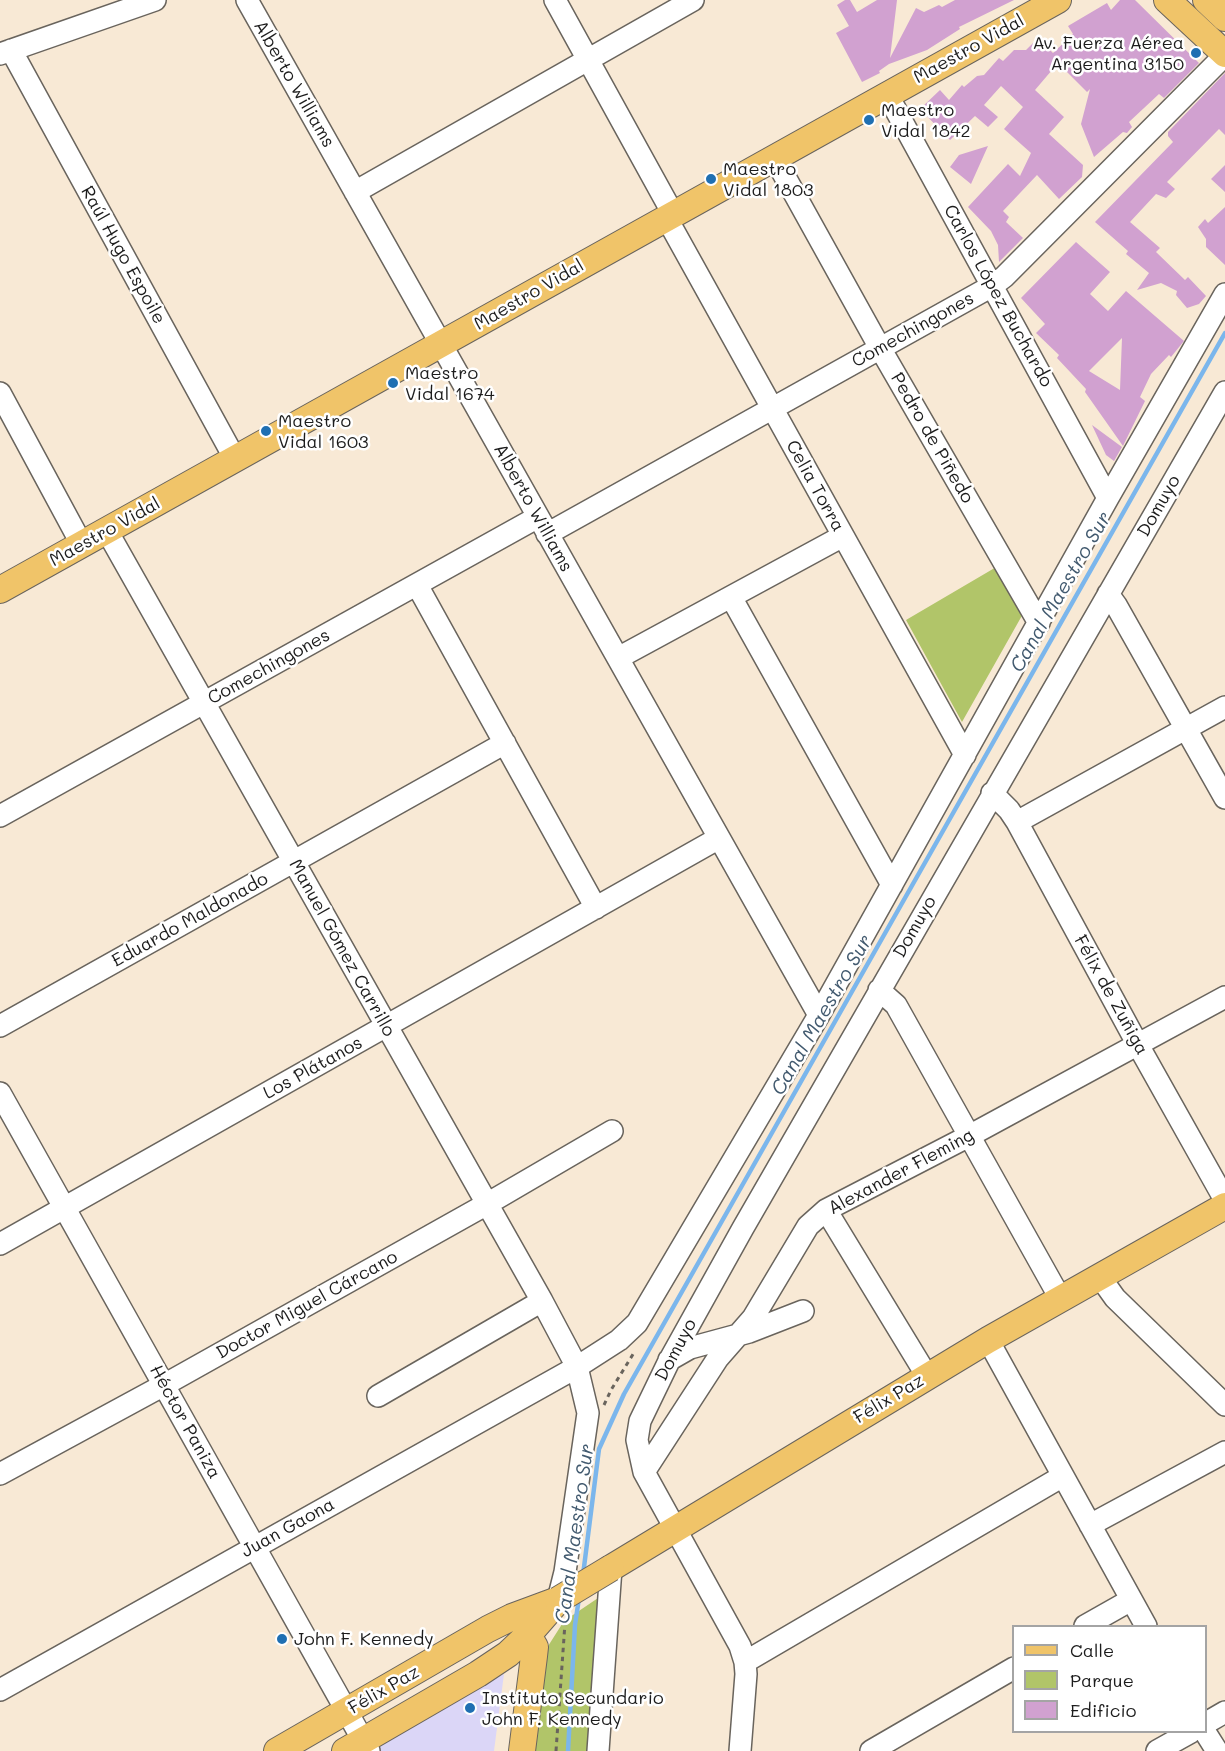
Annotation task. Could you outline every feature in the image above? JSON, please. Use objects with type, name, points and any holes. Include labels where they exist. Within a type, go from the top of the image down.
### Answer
[{"type":"main road","name":"Maestro Vidal","points":[[0,590],[1058,0]]},
{"type":"main road","points":[[1167,0],[1225,55]]},
{"type":"main road","points":[[1206,0],[1225,18]]},
{"type":"main road","name":"Félix Paz","points":[[277,1751],[488,1629],[512,1617],[558,1600],[927,1376],[1060,1298],[1225,1206]]},
{"type":"main road","name":"Félix Paz","points":[[359,1747],[508,1654],[558,1600]]},
{"type":"main road","points":[[522,1751],[535,1647],[528,1635]]},
{"type":"main road","points":[[508,1654],[517,1688],[508,1751]]},
{"type":"street","points":[[5,52],[155,0]]},
{"type":"street","name":"Alberto Williams","points":[[247,0],[819,1015]]},
{"type":"street","name":"Celia Torra","points":[[555,0],[772,409],[965,755]]},
{"type":"street","points":[[355,192],[693,0]]},
{"type":"street","name":"Raúl Hugo Espoile","points":[[5,52],[235,459]]},
{"type":"street","name":"Comechingones","points":[[0,816],[417,585],[543,525],[772,409],[992,286],[1004,277],[1225,55]]},
{"type":"street","name":"Carlos López Buchardo","points":[[887,94],[1108,498]]},
{"type":"street","name":"Pedro de Piñedo","points":[[774,157],[880,348],[1039,623]]},
{"type":"street","points":[[819,1015],[1108,498],[1225,294]]},
{"type":"street","points":[[0,393],[82,545]]},
{"type":"street","name":"Domuyo","points":[[746,1662],[740,1646],[644,1472],[637,1440],[640,1421],[669,1361],[879,990],[1223,400]]},
{"type":"street","name":"Manuel Gómez Carrillo","points":[[106,531],[542,1301],[577,1367],[588,1413],[565,1572],[558,1600]]},
{"type":"street","points":[[618,658],[843,536]]},
{"type":"street","points":[[417,585],[596,908]]},
{"type":"street","points":[[1108,594],[1225,798]]},
{"type":"street","points":[[731,597],[892,885]]},
{"type":"street","points":[[1017,822],[1225,707]]},
{"type":"street","name":"Eduardo Maldonado","points":[[0,1026],[505,744]]},
{"type":"street","name":"Félix de Zuñiga","points":[[993,793],[1017,822],[1225,1200]]},
{"type":"street","name":"Los Plátanos","points":[[0,1244],[719,838]]},
{"type":"street","points":[[879,990],[896,1005],[1060,1298]]},
{"type":"street","name":"Alexander Fleming","points":[[644,1472],[718,1358],[753,1318],[808,1226],[826,1210],[969,1136],[1225,997]]},
{"type":"street","name":"Juan Gaona","points":[[0,1690],[577,1367],[619,1340],[637,1323],[819,1015]]},
{"type":"street","name":"Héctor Paniza","points":[[0,1093],[347,1712],[359,1747]]},
{"type":"street","name":"Doctor Miguel Cárcano","points":[[0,1474],[487,1204],[612,1131]]},
{"type":"street","points":[[826,1210],[927,1376]]},
{"type":"street","points":[[1100,1276],[1115,1298],[1225,1405]]},
{"type":"street","points":[[378,1396],[542,1301]]},
{"type":"street","points":[[669,1361],[690,1348],[739,1335],[803,1311]]},
{"type":"street","points":[[988,1340],[1145,1625]]},
{"type":"street","points":[[1090,1525],[1225,1452]]},
{"type":"street","points":[[740,1751],[746,1662],[1063,1476]]},
{"type":"street","points":[[598,1751],[611,1568]]},
{"type":"street","points":[[1087,1625],[1131,1600]]},
{"type":"street","points":[[871,1751],[1012,1669]]},
{"type":"street","points":[[1207,1722],[1225,1712]]},
{"type":"street","points":[[1157,1751],[1188,1733]]},
{"type":"shaded area","name":"Instituto Secundario John F. Kennedy","points":[[504,1674],[494,1751],[380,1751],[376,1743]]},
{"type":"green space","points":[[998,566],[1024,612],[962,722],[906,620]]},
{"type":"green space","points":[[604,1594],[592,1751],[532,1751],[543,1654],[564,1621]]},
{"type":"building","points":[[850,0],[857,12],[877,0],[897,0],[890,58],[916,8],[924,12],[939,5],[942,7],[955,0],[1014,0],[959,27],[960,29],[927,50],[889,64],[879,71],[880,73],[862,82],[836,33],[849,26],[837,5]]},
{"type":"building","points":[[1120,0],[1135,0],[1199,63],[1164,98],[1159,94],[1129,122],[1132,127],[1127,133],[1123,132],[1094,157],[1081,124],[1090,89],[1087,92],[1058,63],[1035,90],[1064,117],[1049,134],[1083,165],[1082,177],[1059,199],[1037,175],[1003,211],[1009,217],[1006,222],[1023,238],[999,262],[998,245],[991,231],[968,207],[1008,164],[1020,176],[1031,153],[1004,129],[1023,107],[1001,86],[984,105],[998,117],[988,127],[975,116],[950,140],[920,109],[940,90],[949,100],[962,85],[964,87],[977,76],[984,75],[999,58],[1003,61],[1014,50],[1026,50],[1038,38],[1053,53],[1073,34],[1068,26],[1107,3],[1111,10]]},
{"type":"building","points":[[1225,73],[1225,135],[1219,129],[1167,182],[1175,189],[1166,198],[1156,194],[1130,222],[1160,248],[1156,252],[1185,280],[1188,277],[1206,296],[1199,304],[1187,308],[1176,295],[1177,291],[1161,283],[1137,290],[1149,273],[1126,254],[1128,251],[1095,222],[1173,142],[1168,132]]},
{"type":"building","points":[[988,146],[971,184],[950,167],[959,155]]},
{"type":"building","points":[[1225,165],[1225,192],[1211,179]]},
{"type":"building","points":[[1225,207],[1225,265],[1206,247],[1206,239],[1198,227],[1205,219],[1208,223]]},
{"type":"building","points":[[1076,242],[1110,272],[1090,294],[1108,311],[1126,291],[1184,341],[1171,357],[1169,355],[1151,374],[1140,397],[1145,401],[1123,446],[1085,392],[1086,389],[1057,358],[1059,355],[1036,333],[1045,324],[1021,298]],"holes":[[[1122,338],[1120,390],[1089,371]]]},
{"type":"building","points":[[1092,425],[1122,447],[1114,461],[1106,455]]},
{"type":"waterway","name":"Canal Maestro Sur","points":[[583,1575],[599,1449],[624,1394],[1225,333]]},
{"type":"waterway","name":"Canal Maestro Sur","points":[[568,1751],[575,1625],[579,1598]]},
{"type":"place","name":"Av. Fuerza Aérea Argentina 3150","points":[[1196,53]]},
{"type":"place","name":"Maestro Vidal 1842","points":[[869,120]]},
{"type":"place","name":"Maestro Vidal 1803","points":[[711,179]]},
{"type":"place","name":"Maestro Vidal 1674","points":[[393,383]]},
{"type":"place","name":"Maestro Vidal 1603","points":[[266,431]]},
{"type":"place","name":"John F. Kennedy","points":[[282,1639]]},
{"type":"place","name":"Instituto Secundario John F. Kennedy","points":[[470,1708]]}]
